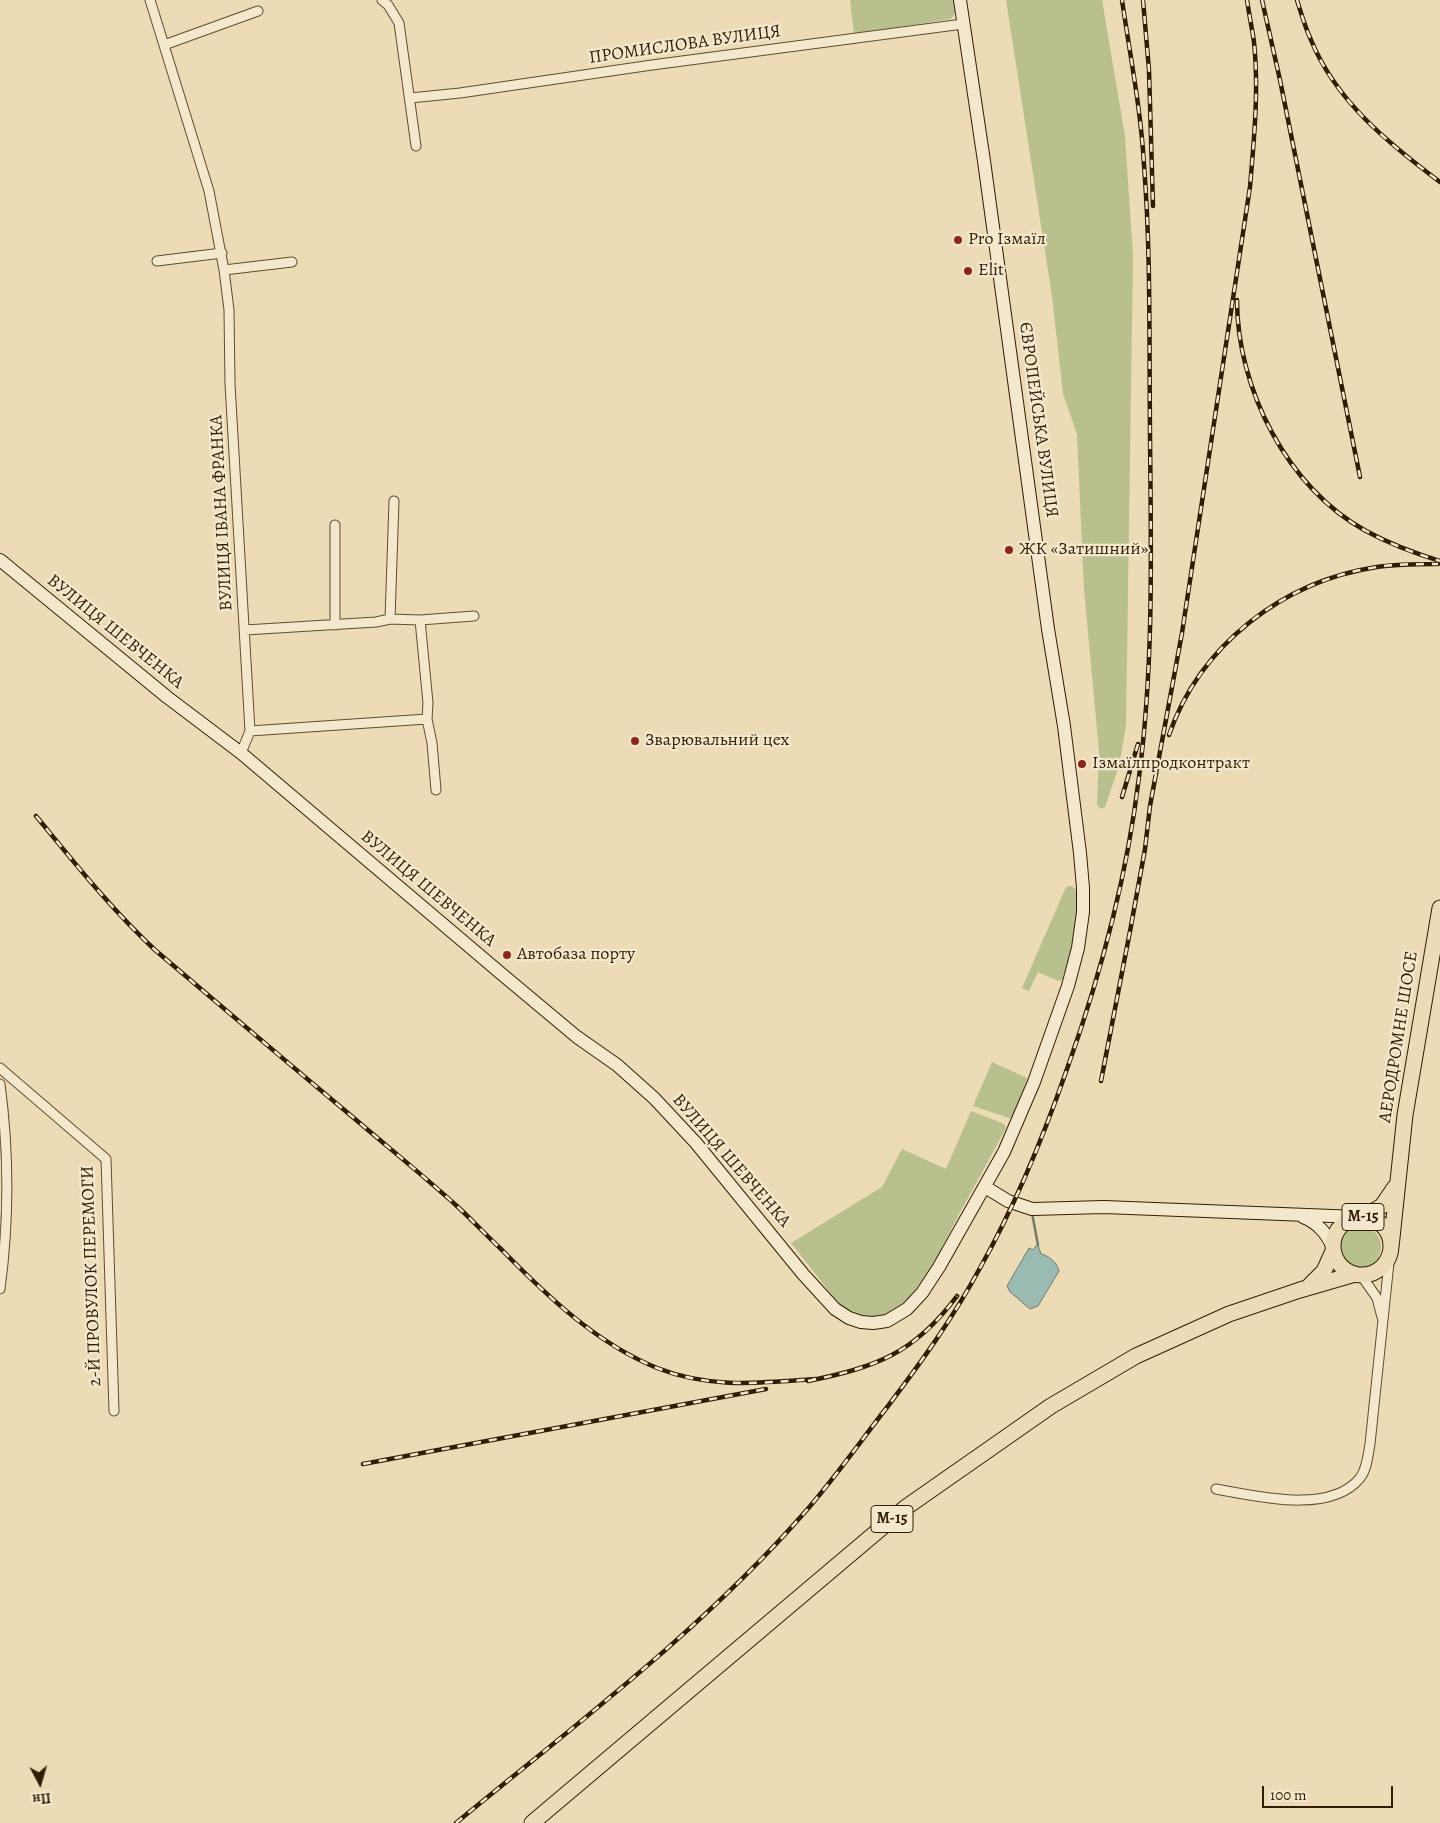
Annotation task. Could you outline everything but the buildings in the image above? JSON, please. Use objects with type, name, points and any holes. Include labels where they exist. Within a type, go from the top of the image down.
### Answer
[{"type":"highway","name":"АЕРОДРОМНЕ ШОСЕ","points":[[1391,1250],[1398,1174],[1414,1053],[1440,908]]},
{"type":"highway","name":"АЕРОДРОМНЕ ШОСЕ","points":[[1360,1217],[1376,1211],[1387,1200],[1394,1188],[1398,1174]]},
{"type":"highway","name":"М-15","points":[[532,1823],[905,1508],[1034,1418],[1136,1356],[1229,1314],[1300,1290],[1358,1275],[1372,1274],[1382,1268],[1391,1250],[1390,1236],[1384,1226],[1374,1220],[1360,1217],[1342,1225],[1335,1235],[1328,1265],[1319,1278],[1300,1290]]},
{"type":"highway","name":"М-15","points":[[1333,1249],[1341,1266],[1358,1275]]},
{"type":"main road","name":"ЄВРОПЕЙСЬКА ВУЛИЦЯ","points":[[960,0],[1048,629],[1064,726],[1080,853],[1083,900],[1079,941],[1066,992],[1034,1082],[1004,1152],[985,1187]]},
{"type":"main road","name":"ВУЛИЦЯ ШЕВЧЕНКА","points":[[0,560],[167,697],[242,753],[504,976],[577,1037],[617,1065],[654,1098],[696,1143],[803,1274],[835,1309],[849,1318],[861,1322],[887,1321],[907,1309],[922,1293],[939,1267],[985,1187]]},
{"type":"main road","points":[[985,1187],[1008,1201],[1032,1209],[1104,1207],[1360,1217]]},
{"type":"main road","points":[[1293,1214],[1313,1222],[1325,1233],[1333,1249]]},
{"type":"street","name":"ВУЛИЦЯ ІВАНА ФРАНКА","points":[[150,0],[209,192],[222,253],[229,310],[230,384],[250,731],[242,753]]},
{"type":"street","points":[[382,0],[388,4],[399,23],[416,146]]},
{"type":"street","points":[[164,45],[258,11]]},
{"type":"street","name":"ПРОМИСЛОВА ВУЛИЦЯ","points":[[410,98],[460,93],[652,65],[964,24]]},
{"type":"street","points":[[157,261],[222,253]]},
{"type":"street","points":[[224,270],[292,262]]},
{"type":"street","points":[[390,619],[394,500]]},
{"type":"street","points":[[335,525],[335,625]]},
{"type":"street","points":[[245,630],[376,622],[390,619],[420,620],[474,616]]},
{"type":"street","points":[[420,620],[428,704],[427,719],[432,743],[436,790]]},
{"type":"street","points":[[250,731],[427,719]]},
{"type":"street","name":"2-Й ПРОВУЛОК ПЕРЕМОГИ","points":[[0,1068],[106,1159],[114,1411]]},
{"type":"street","points":[[0,1084],[4,1115],[6,1186],[4,1261],[0,1289]]},
{"type":"street","name":"АЕРОДРОМНЕ ШОСЕ","points":[[1216,1489],[1248,1496],[1318,1500],[1338,1494],[1350,1487],[1361,1477],[1367,1462],[1370,1444],[1391,1250]]},
{"type":"street","name":"АЕРОДРОМНЕ ШОСЕ","points":[[1358,1275],[1370,1286],[1377,1298],[1384,1326]]},
{"type":"green space","points":[[850,0],[954,0],[956,12],[951,19],[854,34]]},
{"type":"green space","points":[[1006,0],[1102,0],[1125,136],[1133,256],[1126,726],[1119,766],[1105,807],[1101,809],[1097,805],[1099,751],[1084,590],[1077,434],[1063,394],[1052,296]]},
{"type":"green space","points":[[1070,886],[1076,890],[1076,924],[1072,947],[1062,980],[1058,981],[1038,972],[1029,991],[1022,988],[1066,887]]},
{"type":"green space","points":[[992,1062],[1027,1078],[1012,1117],[1009,1118],[973,1106]]},
{"type":"green space","points":[[971,1111],[1004,1124],[1006,1128],[930,1268],[908,1298],[895,1309],[881,1316],[869,1318],[848,1310],[839,1304],[791,1243],[882,1187],[902,1149],[946,1169]]},
{"type":"green space","points":[[1361,1227],[1375,1233],[1381,1247],[1375,1261],[1361,1267],[1347,1261],[1341,1247],[1347,1233]]},
{"type":"water","points":[[1038,1245],[1041,1254],[1052,1260],[1059,1271],[1038,1306],[1030,1309],[1010,1292],[1007,1286],[1029,1248],[1033,1250]]},
{"type":"waterway","points":[[1032,1213],[1038,1245]]},
{"type":"railway","points":[[456,1823],[637,1675],[681,1636],[765,1555],[816,1499],[937,1339],[970,1286],[1017,1195],[1058,1095],[1102,961],[1120,888],[1134,814],[1147,692],[1151,563],[1148,232],[1140,124],[1122,0]]},
{"type":"railway","points":[[1143,0],[1149,70],[1153,206]]},
{"type":"railway","points":[[1101,1081],[1145,849],[1150,806],[1182,633],[1250,187],[1256,78],[1254,42],[1247,0]]},
{"type":"railway","points":[[1262,0],[1280,80],[1360,477]]},
{"type":"railway","points":[[1297,0],[1311,40],[1334,82],[1365,119],[1383,136],[1440,182]]},
{"type":"railway","points":[[1237,300],[1239,333],[1246,367],[1257,400],[1272,432],[1290,462],[1313,489],[1338,512],[1366,531],[1402,548],[1440,561]]},
{"type":"railway","points":[[1169,735],[1183,703],[1201,673],[1224,646],[1249,622],[1278,603],[1309,586],[1342,575],[1385,566],[1438,564]]},
{"type":"railway","points":[[1122,797],[1138,744]]},
{"type":"railway","points":[[36,816],[108,902],[155,950],[464,1212],[555,1301],[593,1332],[635,1358],[677,1375],[716,1382],[735,1383],[815,1379]]},
{"type":"railway","points":[[808,1381],[854,1370],[892,1355],[909,1345],[925,1332],[957,1296]]},
{"type":"railway","points":[[363,1464],[766,1389]]},
{"type":"place","name":"Pro Ізмаїл","points":[[958,240]]},
{"type":"place","name":"Elit","points":[[968,271]]},
{"type":"place","name":"ЖК «Затишний»","points":[[1009,550]]},
{"type":"place","name":"Зварювальний цех","points":[[635,741]]},
{"type":"place","name":"Ізмаїлпродконтракт","points":[[1082,764]]},
{"type":"place","name":"Автобаза порту","points":[[507,955]]}]
